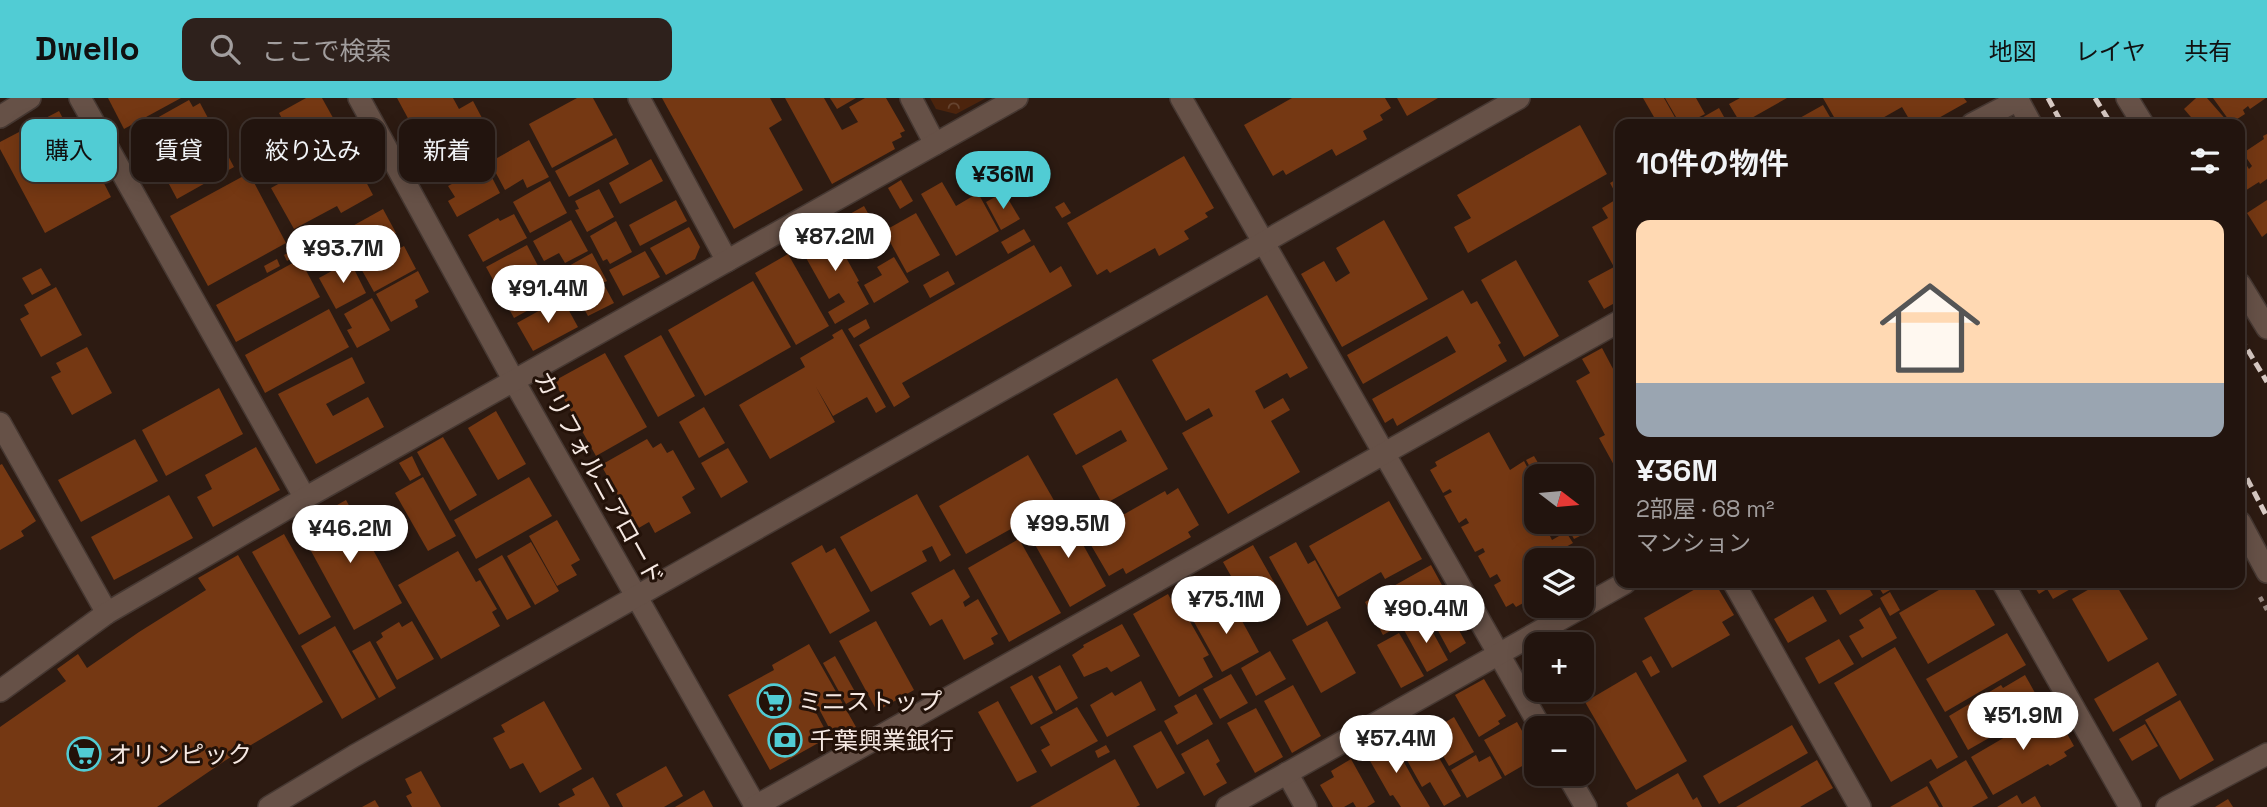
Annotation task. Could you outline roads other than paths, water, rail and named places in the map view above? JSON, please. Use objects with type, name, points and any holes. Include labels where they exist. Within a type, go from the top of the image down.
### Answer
[{"type":"street","points":[[0,117],[30,98]]},
{"type":"street","points":[[80,98],[305,498]]},
{"type":"street","name":"カリフォルニアロード","points":[[359,98],[514,381],[755,807]]},
{"type":"street","points":[[639,98],[727,261]]},
{"type":"street","points":[[911,98],[935,144]]},
{"type":"street","points":[[0,691],[107,614],[305,498],[1017,98]]},
{"type":"street","points":[[1181,98],[1534,716]]},
{"type":"street","points":[[269,807],[354,756],[1519,98]]},
{"type":"street","points":[[2127,98],[2140,119]]},
{"type":"street","points":[[1981,119],[2017,99],[2028,119]]},
{"type":"street","points":[[2245,292],[2267,328]]},
{"type":"street","points":[[755,807],[1615,324]]},
{"type":"street","points":[[0,423],[107,614]]},
{"type":"street","points":[[2245,531],[2267,572]]},
{"type":"street","points":[[1227,807],[1616,588]]},
{"type":"street","points":[[1737,588],[1860,807]]},
{"type":"street","points":[[2006,588],[2130,807]]},
{"type":"street","points":[[2167,807],[2267,754]]},
{"type":"street","points":[[1287,773],[1306,807]]},
{"type":"street","points":[[1573,786],[1584,806]]},
{"type":"railway","points":[[2048,98],[2059,119]]},
{"type":"railway","points":[[2095,98],[2108,119]]},
{"type":"railway","points":[[2245,345],[2267,382]]},
{"type":"railway","points":[[2245,475],[2267,517]]},
{"type":"place","name":"ミニストップ","points":[[774,701]]},
{"type":"place","name":"千葉興業銀行","points":[[785,740]]},
{"type":"place","name":"オリンピック","points":[[84,754]]}]
